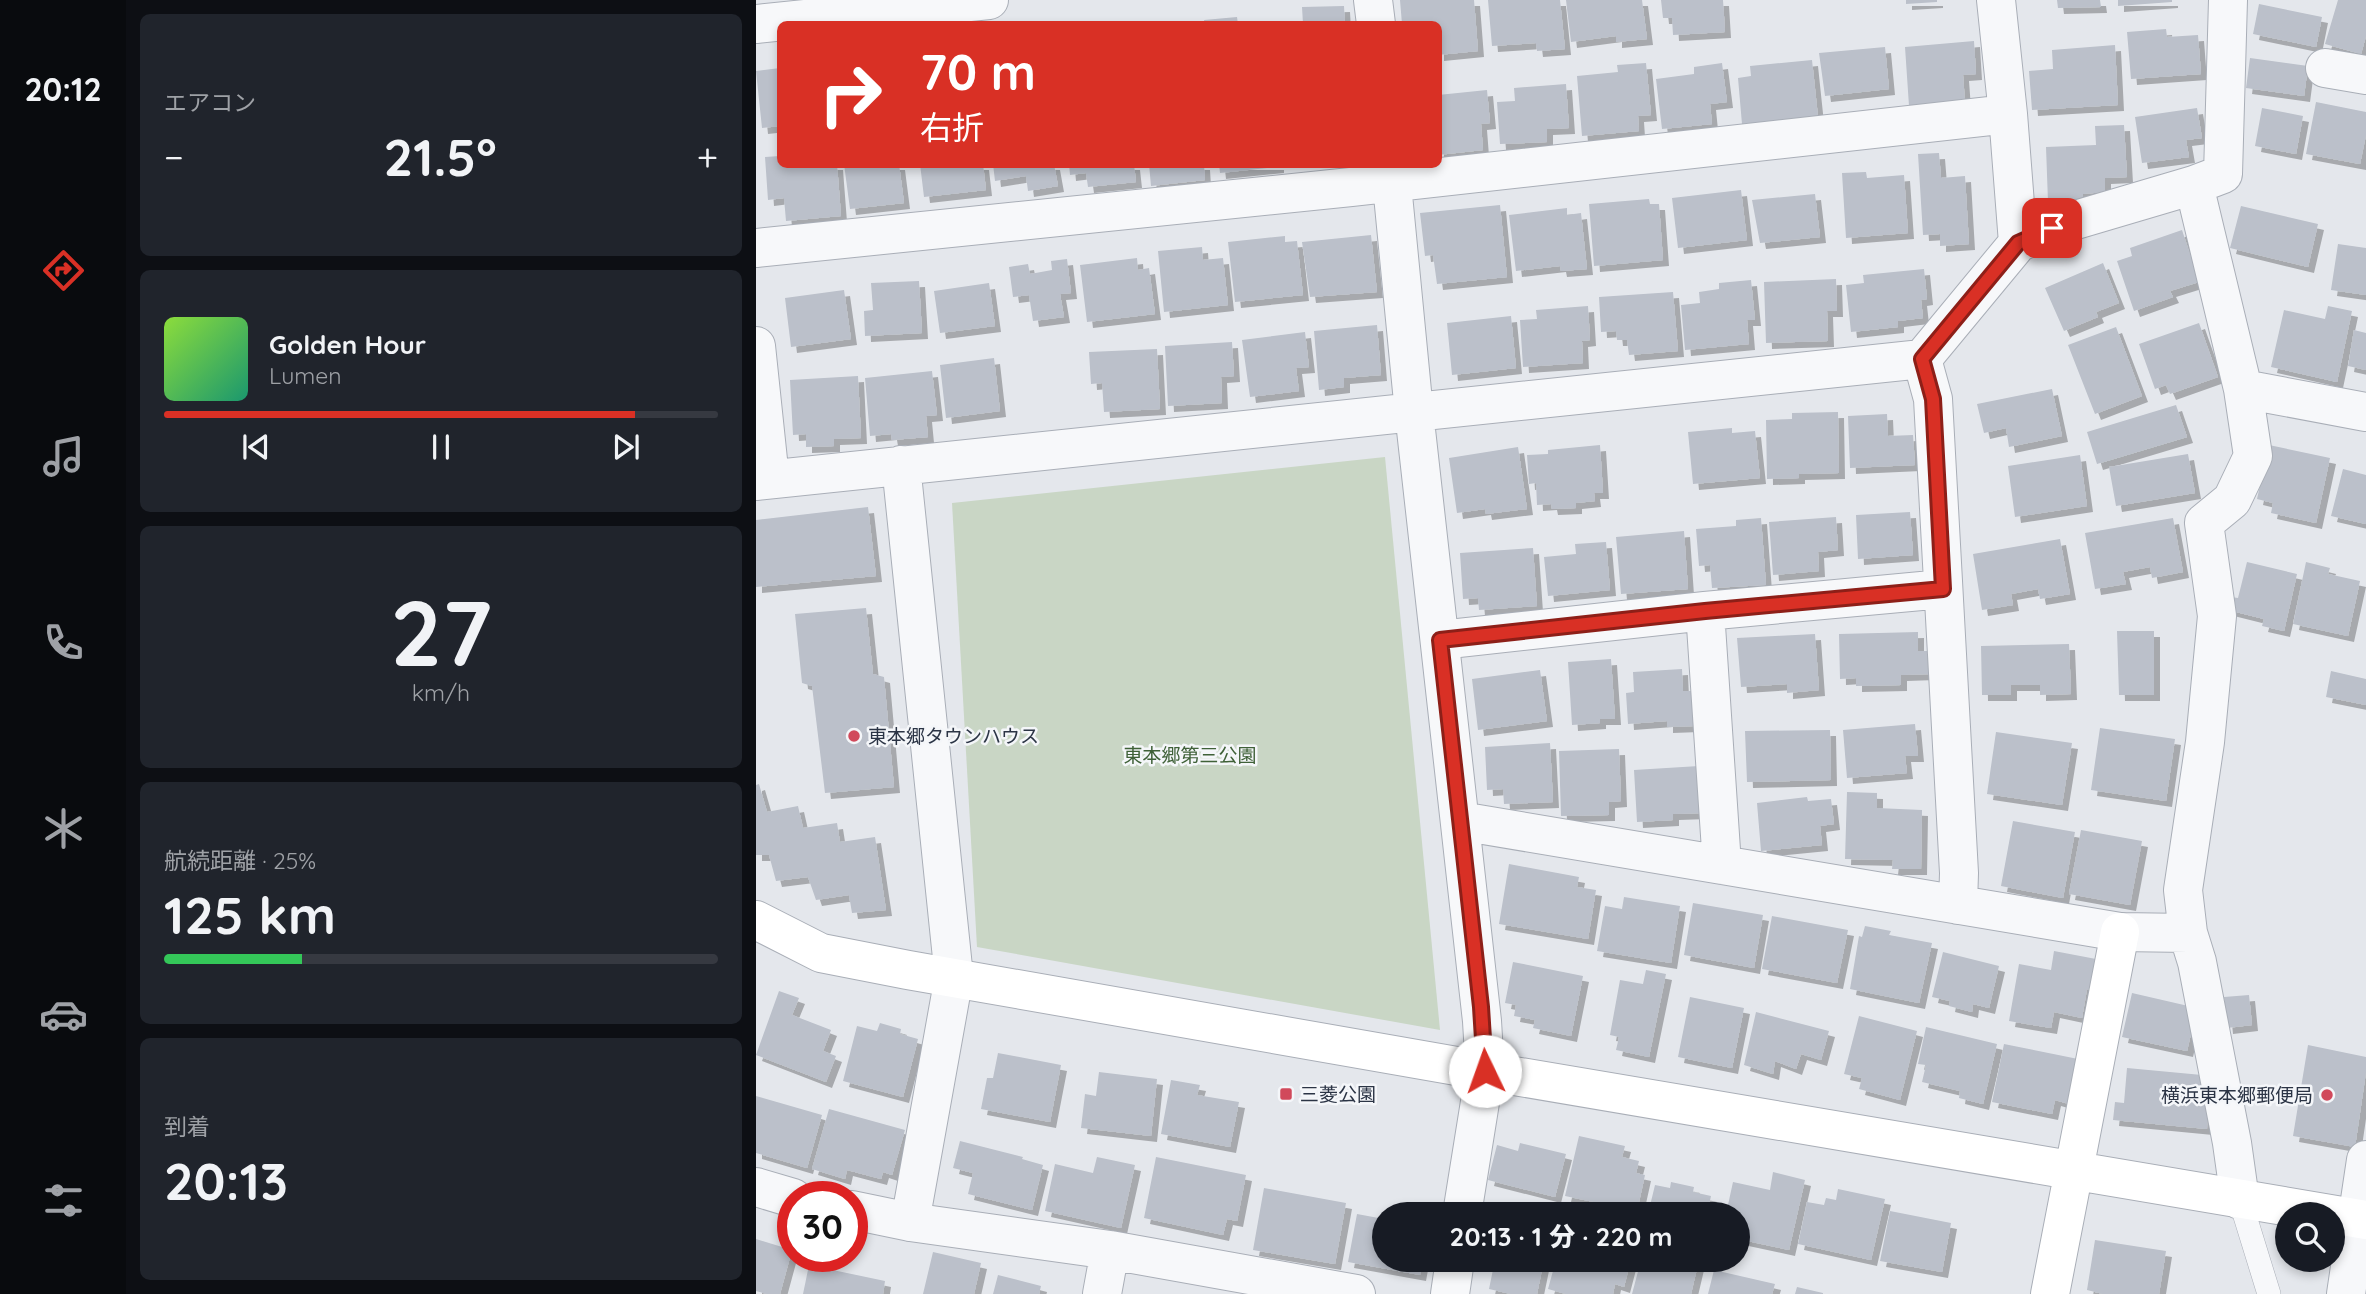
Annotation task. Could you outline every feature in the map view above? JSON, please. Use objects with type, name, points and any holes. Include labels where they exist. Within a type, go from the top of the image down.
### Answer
[{"type":"street","points":[[785,21],[989,0]]},
{"type":"street","points":[[1373,0],[1376,21]]},
{"type":"street","points":[[1996,0],[2018,243]]},
{"type":"street","points":[[756,346],[763,480],[1922,359],[2018,243],[2052,228],[2223,174],[2228,0]]},
{"type":"street","points":[[756,24],[777,22]]},
{"type":"street","points":[[2325,68],[2366,75]]},
{"type":"street","points":[[756,248],[1391,174],[2008,114]]},
{"type":"street","points":[[1391,174],[1414,412],[1481,1007],[1485,1071],[1464,1202]]},
{"type":"street","points":[[2193,185],[2243,389],[2253,456],[2232,500],[2204,523],[2217,616],[2205,742],[2183,890],[2188,933],[2197,962],[2232,1143],[2239,1200]]},
{"type":"street","points":[[1922,359],[1933,399],[1959,873],[1958,905]]},
{"type":"street","points":[[2243,389],[2366,412]]},
{"type":"street","points":[[901,465],[954,977],[910,1222]]},
{"type":"street","points":[[1440,640],[1705,611],[1943,589]]},
{"type":"street","points":[[1705,611],[1722,865]]},
{"type":"street","points":[[1460,821],[2120,932],[2188,933]]},
{"type":"street","points":[[756,920],[821,953],[1485,1071],[2361,1219]]},
{"type":"street","points":[[2050,1294],[2120,932]]},
{"type":"street","points":[[2346,1294],[2361,1219],[2366,1160]]},
{"type":"street","points":[[756,1187],[777,1193]]},
{"type":"street","points":[[868,1213],[910,1222],[1110,1250],[1356,1294]]},
{"type":"street","points":[[1102,1294],[1110,1250]]},
{"type":"street","points":[[1450,1294],[1453,1272]]},
{"type":"lane","points":[[2239,1200],[2269,1294]]},
{"type":"green space","name":"東本郷第三公園","points":[[1385,457],[1440,1030],[977,947],[952,503]]},
{"type":"building","points":[[1400,0],[1474,0],[1478,51],[1442,55],[1442,21],[1402,21]]},
{"type":"building","points":[[1488,0],[1560,0],[1565,49],[1537,51],[1536,43],[1492,46]]},
{"type":"building","points":[[1566,0],[1642,0],[1647,39],[1616,42],[1616,36],[1571,42]]},
{"type":"building","points":[[1661,0],[1723,0],[1725,32],[1673,35],[1672,18],[1663,18]]},
{"type":"building","points":[[1906,0],[1937,0],[1937,2],[1906,4]]},
{"type":"building","points":[[2057,0],[2100,0],[2101,7],[2058,8]]},
{"type":"building","points":[[2118,0],[2172,0],[2172,2],[2118,6]]},
{"type":"building","points":[[2338,0],[2366,0],[2366,36],[2361,54],[2325,44]]},
{"type":"building","points":[[2259,4],[2322,17],[2316,47],[2253,34]]},
{"type":"building","points":[[1344,6],[1345,21],[1303,21],[1302,7]]},
{"type":"building","points":[[1237,17],[1238,21],[1204,21]]},
{"type":"building","points":[[2166,29],[2167,37],[2198,35],[2201,74],[2131,79],[2127,32]]},
{"type":"building","points":[[1974,41],[1976,74],[1963,75],[1965,102],[1909,106],[1905,47]]},
{"type":"building","points":[[2115,45],[2118,105],[2032,110],[2029,71],[2053,69],[2052,50]]},
{"type":"building","points":[[1885,47],[1889,89],[1825,96],[1819,53]]},
{"type":"building","points":[[2250,58],[2308,66],[2304,96],[2246,88]]},
{"type":"building","points":[[1812,60],[1818,117],[1742,124],[1738,78],[1751,76],[1750,66]]},
{"type":"building","points":[[1646,63],[1651,115],[1638,116],[1639,131],[1582,136],[1577,76],[1618,72],[1617,65]]},
{"type":"building","points":[[1722,63],[1727,102],[1710,104],[1712,124],[1662,129],[1656,79],[1694,74],[1694,67]]},
{"type":"building","points":[[777,68],[777,126],[762,128],[756,71]]},
{"type":"building","points":[[1566,84],[1569,128],[1547,129],[1547,142],[1500,144],[1497,102],[1515,101],[1514,88]]},
{"type":"building","points":[[1487,90],[1490,123],[1481,124],[1483,150],[1442,155],[1442,95]]},
{"type":"building","points":[[2316,102],[2366,112],[2366,135],[2360,164],[2306,154]]},
{"type":"building","points":[[2197,108],[2202,138],[2186,140],[2189,157],[2142,163],[2135,117]]},
{"type":"building","points":[[2262,108],[2303,116],[2296,154],[2255,146]]},
{"type":"building","points":[[2124,125],[2127,177],[2105,178],[2105,192],[2083,194],[2083,200],[2048,202],[2046,147],[2096,145],[2095,126]]},
{"type":"building","points":[[1939,153],[1941,178],[1965,176],[1969,244],[1940,246],[1940,234],[1923,235],[1918,154]]},
{"type":"building","points":[[777,156],[777,168],[837,168],[841,216],[786,221],[784,198],[768,200],[765,157]]},
{"type":"building","points":[[845,168],[900,168],[904,203],[850,209]]},
{"type":"building","points":[[920,168],[983,168],[986,190],[924,197]]},
{"type":"building","points":[[993,168],[1055,168],[1058,186],[1028,191],[1026,176],[995,181]]},
{"type":"building","points":[[1069,168],[1134,168],[1136,182],[1088,187],[1086,173],[1070,175]]},
{"type":"building","points":[[1149,168],[1204,168],[1205,180],[1151,186]]},
{"type":"building","points":[[1219,168],[1268,168],[1220,173]]},
{"type":"building","points":[[1866,172],[1867,178],[1904,175],[1908,233],[1846,238],[1842,173]]},
{"type":"building","points":[[1741,190],[1747,240],[1678,248],[1672,198]]},
{"type":"building","points":[[1815,194],[1820,237],[1760,243],[1752,200]]},
{"type":"building","points":[[1649,199],[1650,204],[1659,204],[1663,260],[1594,266],[1589,204]]},
{"type":"building","points":[[1500,205],[1507,277],[1437,284],[1433,255],[1425,256],[1420,213]]},
{"type":"building","points":[[2241,206],[2318,224],[2308,267],[2230,248]]},
{"type":"building","points":[[1567,208],[1567,215],[1581,213],[1587,269],[1561,271],[1560,266],[1516,271],[1509,215]]},
{"type":"building","points":[[2182,230],[2199,282],[2170,291],[2173,297],[2134,311],[2117,261],[2132,256],[2130,248]]},
{"type":"building","points":[[1371,235],[1377,292],[1310,297],[1302,242]]},
{"type":"building","points":[[1285,236],[1285,242],[1297,241],[1303,295],[1235,302],[1228,242]]},
{"type":"building","points":[[2338,244],[2366,248],[2366,295],[2331,290]]},
{"type":"building","points":[[1202,247],[1203,260],[1223,258],[1228,305],[1164,312],[1158,251]]},
{"type":"building","points":[[1137,258],[1138,270],[1149,268],[1155,314],[1087,322],[1080,265]]},
{"type":"building","points":[[1067,259],[1071,293],[1060,294],[1064,317],[1033,321],[1029,295],[1013,297],[1009,267],[1028,264],[1030,274],[1052,270],[1051,261]]},
{"type":"building","points":[[2103,263],[2119,303],[2096,312],[2098,317],[2064,331],[2045,288]]},
{"type":"building","points":[[1924,269],[1927,299],[1921,300],[1923,318],[1898,321],[1898,327],[1851,332],[1846,285],[1864,283],[1863,275]]},
{"type":"building","points":[[1836,279],[1837,311],[1827,311],[1828,341],[1766,343],[1764,282]]},
{"type":"building","points":[[1751,280],[1755,320],[1747,320],[1749,344],[1685,350],[1681,305],[1700,303],[1699,292],[1719,289],[1719,283]]},
{"type":"building","points":[[919,281],[922,333],[865,336],[864,311],[873,310],[871,283]]},
{"type":"building","points":[[989,283],[995,326],[940,333],[934,291]]},
{"type":"building","points":[[844,290],[851,339],[791,347],[785,298]]},
{"type":"building","points":[[1673,292],[1678,351],[1629,355],[1627,340],[1617,340],[1616,331],[1601,332],[1599,297]]},
{"type":"building","points":[[1588,306],[1590,340],[1582,341],[1583,363],[1523,367],[1520,320],[1537,319],[1536,310]]},
{"type":"building","points":[[2328,306],[2352,311],[2337,382],[2271,367],[2284,310],[2325,319]]},
{"type":"building","points":[[1511,316],[1516,368],[1452,375],[1447,323]]},
{"type":"building","points":[[2199,323],[2218,377],[2170,394],[2166,385],[2155,389],[2139,344]]},
{"type":"building","points":[[1377,325],[1381,375],[1344,378],[1344,387],[1319,390],[1314,331]]},
{"type":"building","points":[[2116,327],[2142,396],[2095,414],[2068,345]]},
{"type":"building","points":[[2354,330],[2366,333],[2366,370],[2348,366]]},
{"type":"building","points":[[1305,332],[1309,367],[1296,368],[1299,391],[1250,397],[1242,340]]},
{"type":"building","points":[[1232,342],[1234,376],[1221,377],[1222,403],[1168,406],[1165,346]]},
{"type":"building","points":[[1157,349],[1160,409],[1104,412],[1102,383],[1091,384],[1089,352]]},
{"type":"building","points":[[994,358],[1000,411],[946,418],[940,365]]},
{"type":"building","points":[[932,371],[937,415],[926,416],[928,437],[892,440],[891,434],[870,436],[865,378]]},
{"type":"building","points":[[858,376],[861,438],[834,439],[834,446],[806,447],[806,434],[793,435],[790,380]]},
{"type":"building","points":[[2052,389],[2062,436],[2009,447],[2006,428],[1984,433],[1977,404]]},
{"type":"building","points":[[2176,405],[2187,437],[2097,464],[2087,432]]},
{"type":"building","points":[[1838,412],[1839,473],[1799,474],[1799,478],[1767,479],[1766,420],[1792,419],[1792,413]]},
{"type":"building","points":[[1887,414],[1888,436],[1913,435],[1915,465],[1850,468],[1848,416]]},
{"type":"building","points":[[1732,428],[1732,433],[1755,431],[1760,478],[1693,484],[1688,432]]},
{"type":"building","points":[[1600,445],[1603,493],[1594,493],[1595,501],[1576,503],[1576,508],[1552,509],[1551,504],[1537,505],[1536,483],[1529,484],[1527,455],[1548,454],[1548,450]]},
{"type":"building","points":[[2269,445],[2330,458],[2316,523],[2271,513],[2273,503],[2257,499]]},
{"type":"building","points":[[1518,447],[1527,509],[1486,514],[1485,509],[1457,513],[1449,458]]},
{"type":"building","points":[[2188,454],[2195,493],[2116,506],[2109,467]]},
{"type":"building","points":[[2080,455],[2087,506],[2015,517],[2008,466]]},
{"type":"building","points":[[2343,469],[2366,475],[2366,524],[2331,516]]},
{"type":"building","points":[[868,507],[876,576],[756,587],[756,520]]},
{"type":"building","points":[[1910,512],[1913,555],[1858,559],[1856,515]]},
{"type":"building","points":[[1836,517],[1838,550],[1818,552],[1819,571],[1773,575],[1769,522]]},
{"type":"building","points":[[1761,518],[1766,585],[1712,588],[1710,565],[1699,566],[1696,529],[1736,526],[1736,520]]},
{"type":"building","points":[[2173,518],[2183,572],[2152,578],[2150,567],[2123,572],[2126,584],[2095,589],[2085,533]]},
{"type":"building","points":[[1684,531],[1688,589],[1621,594],[1616,537]]},
{"type":"building","points":[[2060,539],[2070,594],[2040,599],[2038,589],[2011,594],[2013,605],[1982,610],[1973,554]]},
{"type":"building","points":[[1606,542],[1610,590],[1548,596],[1544,557],[1576,554],[1575,544]]},
{"type":"building","points":[[1533,548],[1537,606],[1479,610],[1478,598],[1463,599],[1460,553]]},
{"type":"building","points":[[2247,562],[2297,574],[2284,631],[2262,626],[2264,619],[2228,610],[2231,597],[2238,598]]},
{"type":"building","points":[[2306,562],[2330,568],[2328,574],[2360,581],[2348,636],[2293,624]]},
{"type":"building","name":"東本郷タウンハウス","points":[[866,608],[873,674],[884,677],[894,787],[825,793],[812,686],[802,683],[795,614]]},
{"type":"building","points":[[2117,631],[2154,631],[2154,695],[2119,695]]},
{"type":"building","points":[[1918,632],[1918,651],[1929,651],[1930,674],[1901,675],[1901,685],[1856,686],[1856,678],[1840,679],[1839,634]]},
{"type":"building","points":[[1815,634],[1819,690],[1787,693],[1787,684],[1741,687],[1737,638]]},
{"type":"building","points":[[2069,644],[2071,694],[2040,695],[2040,685],[2011,685],[2011,695],[1982,695],[1981,646]]},
{"type":"building","points":[[1611,659],[1615,719],[1572,725],[1568,662]]},
{"type":"building","points":[[1682,669],[1683,691],[1692,691],[1694,726],[1667,727],[1667,721],[1628,724],[1626,693],[1634,692],[1633,672]]},
{"type":"building","points":[[1540,670],[1547,721],[1478,730],[1472,679]]},
{"type":"building","points":[[2331,671],[2366,679],[2366,705],[2326,697]]},
{"type":"building","points":[[1915,724],[1918,756],[1905,756],[1907,773],[1847,778],[1843,730]]},
{"type":"building","points":[[2100,728],[2175,739],[2166,801],[2091,790]]},
{"type":"building","points":[[1830,730],[1831,780],[1747,782],[1745,731]]},
{"type":"building","points":[[1996,732],[2072,743],[2062,805],[1987,794]]},
{"type":"building","points":[[1550,743],[1553,802],[1504,804],[1503,789],[1487,790],[1485,747]]},
{"type":"building","points":[[1619,749],[1621,801],[1609,802],[1609,815],[1561,816],[1559,751]]},
{"type":"building","points":[[1699,766],[1702,813],[1673,814],[1673,820],[1637,822],[1634,770]]},
{"type":"building","points":[[759,784],[767,812],[798,806],[803,828],[837,823],[840,842],[875,837],[886,910],[852,913],[849,895],[816,900],[808,877],[776,881],[769,855],[756,855],[756,785]]},
{"type":"building","points":[[1847,792],[1877,793],[1877,808],[1922,810],[1921,869],[1892,869],[1893,860],[1845,859]]},
{"type":"building","points":[[1807,797],[1808,801],[1831,799],[1834,824],[1820,826],[1822,845],[1761,851],[1757,803]]},
{"type":"building","points":[[2013,821],[2075,832],[2063,898],[2001,886]]},
{"type":"building","points":[[2081,830],[2142,841],[2130,905],[2069,894]]},
{"type":"building","points":[[1509,864],[1579,877],[1577,887],[1596,890],[1588,939],[1499,924]]},
{"type":"building","points":[[1624,897],[1680,906],[1671,963],[1597,951],[1605,906],[1622,909]]},
{"type":"building","points":[[1693,903],[1763,915],[1754,968],[1684,955]]},
{"type":"building","points":[[1772,916],[1848,930],[1837,983],[1762,969]]},
{"type":"building","points":[[1865,926],[1891,931],[1889,935],[1932,943],[1919,1003],[1850,989],[1859,936],[1862,937]]},
{"type":"building","points":[[2054,951],[2096,959],[2091,990],[2087,989],[2082,1018],[2054,1012],[2051,1028],[2009,1021],[2019,964],[2051,970]]},
{"type":"building","points":[[1943,952],[1999,966],[1989,1008],[1973,1004],[1972,1012],[1949,1006],[1950,1001],[1932,997]]},
{"type":"building","points":[[1513,962],[1583,976],[1571,1036],[1533,1028],[1535,1020],[1514,1016],[1516,1005],[1505,1003]]},
{"type":"building","points":[[1646,970],[1666,974],[1649,1057],[1616,1050],[1619,1037],[1610,1035],[1620,980],[1643,984]]},
{"type":"building","points":[[779,991],[799,998],[792,1015],[831,1030],[823,1051],[836,1056],[826,1082],[756,1055]]},
{"type":"building","points":[[2132,993],[2197,1008],[2187,1051],[2122,1037]]},
{"type":"building","points":[[2249,995],[2252,1025],[2227,1028],[2224,997]]},
{"type":"building","points":[[1690,997],[1744,1008],[1732,1068],[1678,1057]]},
{"type":"building","points":[[1756,1012],[1829,1031],[1821,1060],[1801,1054],[1796,1069],[1775,1061],[1773,1074],[1744,1065]]},
{"type":"building","points":[[1859,1016],[1917,1031],[1900,1100],[1859,1089],[1862,1078],[1844,1074]]},
{"type":"building","points":[[880,1023],[901,1029],[900,1034],[918,1039],[903,1097],[843,1081],[857,1026],[877,1031]]},
{"type":"building","points":[[1926,1027],[1997,1044],[1983,1104],[1959,1098],[1960,1091],[1922,1082],[1926,1065],[1918,1064]]},
{"type":"building","points":[[2004,1044],[2078,1059],[2069,1104],[2055,1100],[2052,1114],[1992,1102]]},
{"type":"building","points":[[2308,1045],[2366,1057],[2355,1147],[2293,1136]]},
{"type":"building","points":[[998,1053],[1061,1065],[1050,1122],[981,1109],[987,1078],[993,1078]]},
{"type":"building","points":[[2127,1068],[2202,1075],[2199,1105],[2208,1105],[2207,1129],[2113,1120],[2115,1102],[2124,1103]]},
{"type":"building","points":[[1099,1072],[1157,1079],[1151,1136],[1081,1128],[1085,1094],[1096,1096]]},
{"type":"building","points":[[1171,1080],[1200,1085],[1197,1095],[1239,1102],[1230,1147],[1161,1134]]},
{"type":"building","points":[[756,1096],[822,1115],[807,1168],[756,1153]]},
{"type":"building","points":[[829,1109],[905,1130],[892,1175],[883,1172],[881,1179],[847,1170],[845,1179],[812,1169]]},
{"type":"building","points":[[1579,1136],[1625,1146],[1622,1157],[1639,1161],[1636,1173],[1645,1175],[1639,1202],[1594,1202],[1565,1196]]},
{"type":"building","points":[[960,1141],[1023,1157],[1022,1159],[1043,1165],[1032,1210],[968,1194],[973,1173],[953,1168]]},
{"type":"building","points":[[1520,1143],[1566,1154],[1555,1197],[1488,1180],[1497,1145],[1518,1151]]},
{"type":"building","points":[[1097,1157],[1135,1165],[1121,1228],[1045,1211],[1055,1164],[1093,1173]]},
{"type":"building","points":[[1156,1157],[1246,1175],[1237,1221],[1227,1219],[1223,1235],[1144,1218]]},
{"type":"building","points":[[1773,1172],[1805,1180],[1789,1250],[1750,1242],[1750,1202],[1729,1202],[1733,1182],[1770,1190]]},
{"type":"building","points":[[1671,1182],[1694,1187],[1693,1192],[1711,1196],[1710,1202],[1651,1202],[1655,1185],[1670,1188]]},
{"type":"building","points":[[1264,1188],[1346,1203],[1335,1264],[1253,1250]]},
{"type":"building","points":[[1838,1189],[1885,1199],[1871,1260],[1798,1244],[1807,1202],[1824,1205],[1826,1198],[1836,1200]]},
{"type":"building","points":[[1890,1211],[1951,1223],[1942,1272],[1880,1261]]},
{"type":"building","points":[[1357,1214],[1372,1217],[1372,1266],[1348,1262]]},
{"type":"building","points":[[756,1239],[777,1245],[777,1272],[786,1272],[780,1294],[756,1291]]},
{"type":"building","points":[[2095,1240],[2166,1251],[2159,1294],[2103,1294],[2087,1290]]},
{"type":"building","points":[[933,1252],[981,1263],[974,1294],[923,1294]]},
{"type":"building","points":[[808,1272],[842,1272],[885,1281],[883,1294],[803,1294]]},
{"type":"building","points":[[1493,1272],[1542,1272],[1537,1294],[1511,1294],[1489,1289]]},
{"type":"building","points":[[1553,1272],[1628,1272],[1624,1287],[1615,1284],[1613,1294],[1566,1294],[1548,1289]]},
{"type":"building","points":[[1638,1272],[1696,1272],[1691,1294],[1632,1294]]},
{"type":"building","points":[[1714,1272],[1775,1284],[1772,1294],[1708,1294]]},
{"type":"building","points":[[998,1275],[1041,1286],[1039,1294],[993,1294]]},
{"type":"building","points":[[1797,1287],[1823,1293],[1823,1294],[1795,1294]]},
{"type":"place","name":"東本郷タウンハウス","points":[[854,736]]},
{"type":"place","name":"三菱公園","points":[[1286,1094]]},
{"type":"place","name":"横浜東本郷郵便局","points":[[2327,1095]]},
{"type":"route","points":[[1485,1071],[1481,1007],[1440,640],[1705,611],[1943,589],[1933,399],[1922,359],[2018,243],[2052,228]]}]
